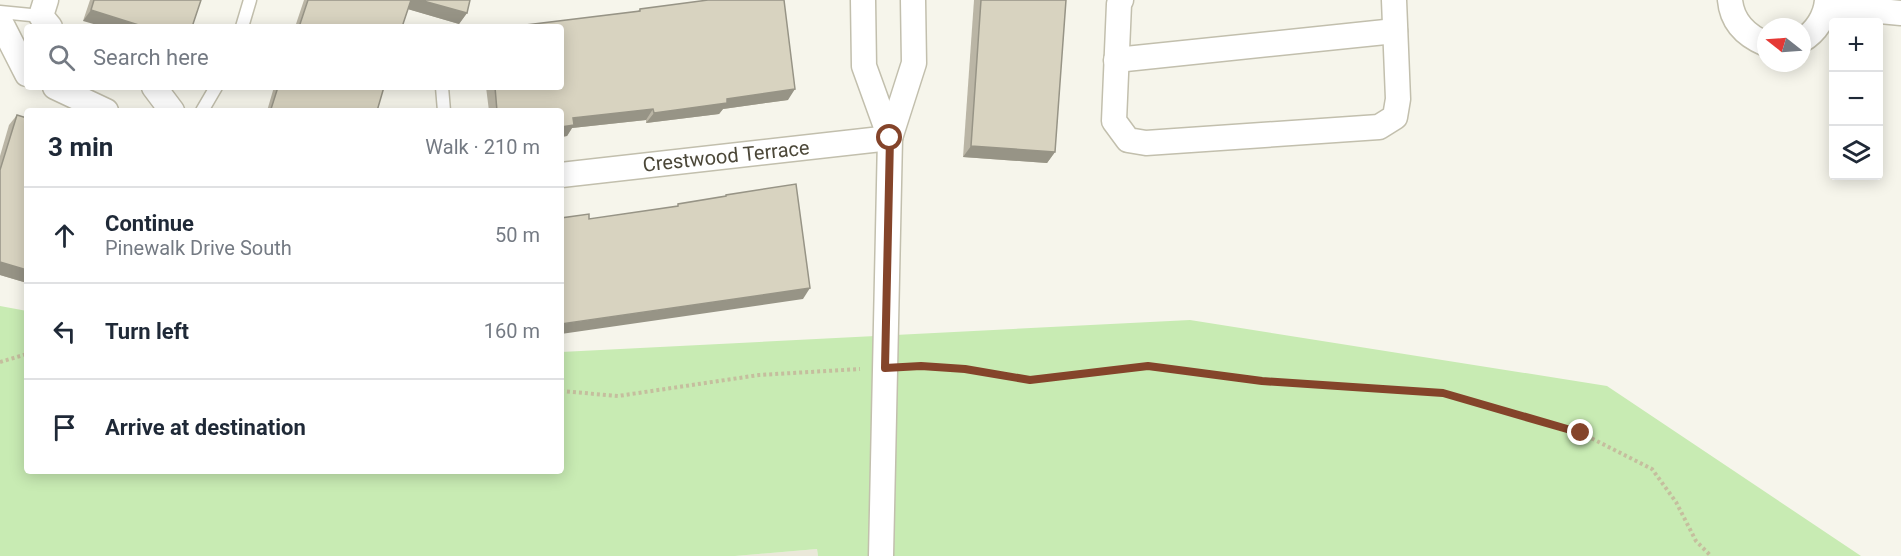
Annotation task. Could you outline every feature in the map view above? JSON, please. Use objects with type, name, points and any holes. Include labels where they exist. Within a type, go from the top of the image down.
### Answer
[{"type":"street","points":[[863,0],[864,66],[890,138]]},
{"type":"street","points":[[881,556],[890,138],[914,63],[913,0]]},
{"type":"street","points":[[1121,0],[1114,121],[1128,140],[1146,143],[1379,127],[1395,117],[1398,99],[1394,0]]},
{"type":"street","points":[[1730,0],[1736,22],[1749,37],[1757,40]]},
{"type":"street","points":[[1811,32],[1819,25],[1827,3],[1901,13]]},
{"type":"street","points":[[0,21],[24,68]]},
{"type":"street","points":[[1116,60],[1395,31]]},
{"type":"street","points":[[61,90],[100,108]]},
{"type":"street","points":[[156,90],[170,108]]},
{"type":"street","name":"Crestwood Terrace","points":[[564,175],[890,138]]},
{"type":"lane","points":[[243,24],[250,0]]},
{"type":"lane","points":[[0,12],[46,14]]},
{"type":"lane","points":[[204,108],[214,90]]},
{"type":"lane","points":[[442,90],[444,108]]},
{"type":"path","points":[[0,362],[24,355]]},
{"type":"path","points":[[564,391],[618,396],[759,375],[921,366],[965,369],[1030,380],[1148,366],[1262,381],[1443,393],[1581,433],[1652,469],[1676,502],[1696,541],[1711,556]]},
{"type":"shaded area","points":[[817,549],[818,556],[735,556]]},
{"type":"green space","points":[[0,306],[24,310],[24,474],[564,474],[564,352],[1190,320],[1607,386],[1861,556],[818,556],[817,549],[735,556],[0,556]]},
{"type":"building","points":[[94,0],[201,0],[193,24],[135,24],[91,10]]},
{"type":"building","points":[[308,0],[411,0],[403,24],[300,24]]},
{"type":"building","points":[[420,0],[470,0],[467,13]]},
{"type":"building","points":[[708,0],[784,0],[795,89],[727,99],[727,103],[654,113],[653,109],[573,118],[574,125],[564,127],[564,108],[497,108],[495,90],[564,90],[564,24],[534,24],[640,11],[640,9]]},
{"type":"building","points":[[981,0],[1066,0],[1055,152],[971,146]]},
{"type":"building","points":[[277,90],[383,90],[378,108],[271,108]]},
{"type":"building","points":[[17,115],[24,117],[24,269],[0,262],[0,170]]},
{"type":"building","points":[[796,184],[810,288],[564,324],[564,218],[589,214],[589,219],[678,206],[678,204]]},
{"type":"route","points":[[890,138],[885,368],[921,366],[965,369],[1030,380],[1148,366],[1262,381],[1443,393],[1581,433]]}]
